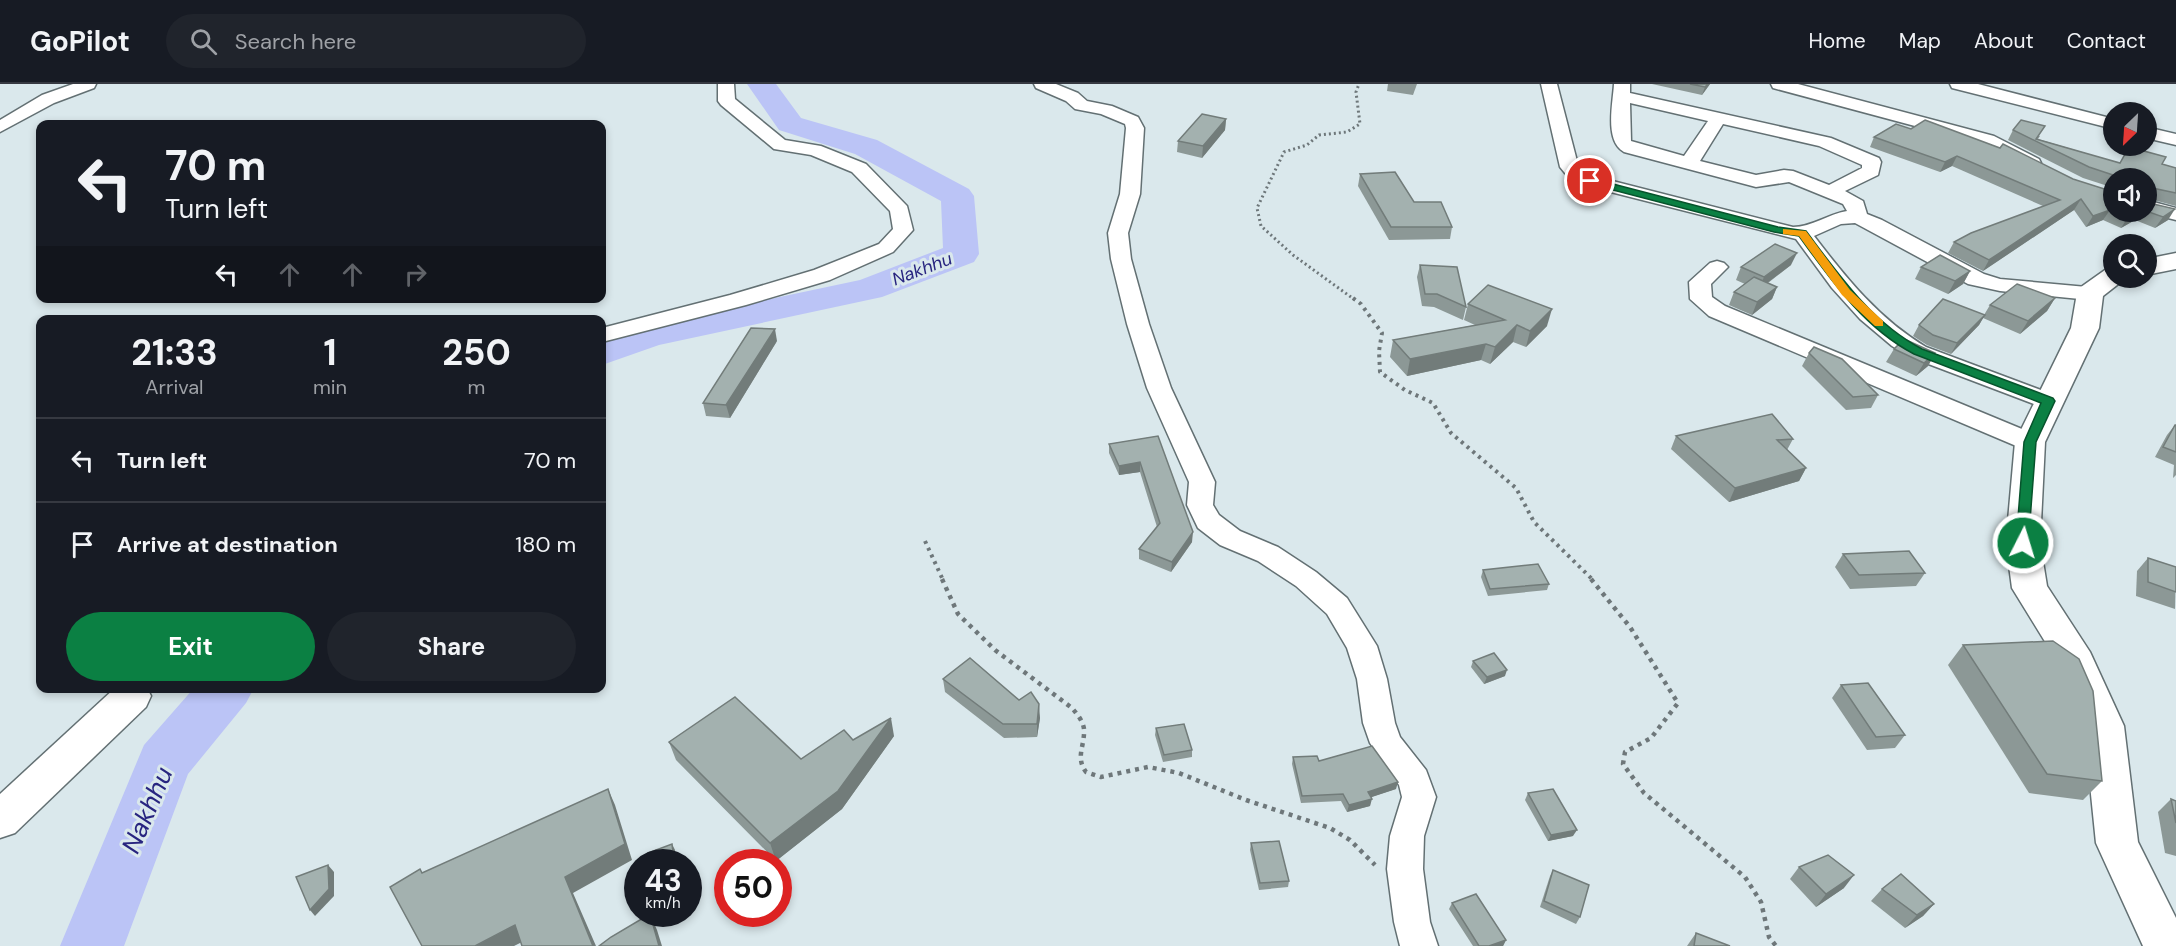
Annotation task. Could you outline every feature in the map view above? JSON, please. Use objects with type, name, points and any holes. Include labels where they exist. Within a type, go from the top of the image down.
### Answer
[{"type":"main road","points":[[2157,265],[2176,261]]},
{"type":"main road","points":[[2102,284],[2085,328],[2030,442],[2023,543],[2030,588],[2078,662],[2104,726],[2117,843],[2166,946]]},
{"type":"main road","points":[[0,819],[135,693]]},
{"type":"street","points":[[0,127],[48,99],[88,84]]},
{"type":"street","points":[[606,334],[738,300],[822,275],[886,248],[903,230],[900,210],[859,168],[815,150],[780,145],[727,100],[726,84]]},
{"type":"street","points":[[1042,84],[1072,97],[1081,105],[1106,110],[1132,121],[1135,128],[1130,194],[1118,233],[1121,259],[1138,324],[1159,388],[1202,482],[1200,505],[1208,521],[1230,537],[1268,554],[1306,579],[1337,606],[1362,646],[1372,679],[1379,723],[1386,743],[1414,780],[1419,797],[1407,836],[1405,869],[1412,922],[1419,946]]},
{"type":"street","points":[[1549,84],[1569,167],[1576,174],[1590,181],[1778,230],[1810,232],[1831,220],[1847,217],[1858,218],[1875,224],[1976,279],[2000,285],[2102,284]]},
{"type":"street","points":[[1779,84],[1988,140],[2045,170]]},
{"type":"street","points":[[1958,84],[2103,121]]},
{"type":"street","points":[[1831,191],[1871,171],[1873,166],[1872,162],[1861,156],[1836,132],[1718,118],[1621,90],[1621,138],[1623,144],[1630,148],[1756,182],[1784,176],[1792,177],[1831,191],[1856,205],[1858,218]]},
{"type":"street","points":[[1836,132],[1852,117],[1899,117]]},
{"type":"street","points":[[1688,164],[1718,118]]},
{"type":"street","points":[[2157,135],[2176,140]]},
{"type":"street","points":[[2157,209],[2176,214]]},
{"type":"street","points":[[1802,233],[1846,292],[1898,341],[1918,352],[2048,401]]},
{"type":"street","points":[[1717,267],[1700,282],[1701,299],[1717,311],[2030,442]]},
{"type":"path","points":[[1359,84],[1356,92],[1360,124],[1347,132],[1319,135],[1307,145],[1284,152],[1257,208],[1261,226],[1293,255],[1361,304],[1382,333],[1379,351],[1380,372],[1406,390],[1433,404],[1451,433],[1516,488],[1534,522],[1590,576],[1630,627],[1678,703],[1651,738],[1625,752],[1623,764],[1644,793],[1745,877],[1761,902],[1769,937],[1776,946]]},
{"type":"path","points":[[925,541],[958,614],[995,650],[1072,708],[1081,720],[1084,731],[1079,750],[1081,763],[1086,771],[1093,776],[1104,777],[1134,768],[1153,766],[1181,773],[1247,800],[1310,820],[1342,835],[1381,874]]},
{"type":"building","points":[[1690,84],[1708,84],[1705,87]]},
{"type":"building","points":[[1202,114],[1226,119],[1203,146],[1178,141]]},
{"type":"building","points":[[1925,120],[2000,148],[2003,144],[2073,179],[2103,189],[2103,212],[2093,216],[2081,199],[1989,260],[1954,242],[1971,233],[2060,200],[1957,156],[1945,162],[1874,137],[1896,124],[1911,129]]},
{"type":"building","points":[[2021,120],[2045,126],[2036,139],[2120,163],[2124,156],[2157,155],[2166,157],[2162,164],[2176,168],[2176,193],[2157,189],[2157,168],[2103,168],[2103,172],[2013,130]]},
{"type":"building","points":[[1395,172],[1414,202],[1441,202],[1452,227],[1391,227],[1360,174]]},
{"type":"building","points":[[2157,205],[2175,209],[2163,217],[2157,215]]},
{"type":"building","points":[[1775,244],[1797,253],[1764,277],[1741,267]]},
{"type":"building","points":[[1940,255],[1970,271],[1955,281],[1921,267]]},
{"type":"building","points":[[1420,265],[1457,267],[1466,307],[1437,294],[1425,294]]},
{"type":"building","points":[[1754,277],[1777,287],[1757,302],[1734,292]]},
{"type":"building","points":[[2017,284],[2055,298],[2028,321],[1990,305]]},
{"type":"building","points":[[1488,285],[1552,309],[1530,331],[1517,325],[1495,347],[1486,344],[1410,359],[1393,340],[1505,320],[1468,304]]},
{"type":"building","points":[[1943,299],[1985,315],[1957,343],[1933,335],[1919,325]]},
{"type":"building","points":[[751,328],[775,329],[726,405],[703,403]]},
{"type":"building","points":[[1904,339],[1935,353],[1924,363],[1894,349]]},
{"type":"building","points":[[1814,347],[1842,359],[1878,395],[1853,397],[1809,353]]},
{"type":"building","points":[[1772,414],[1793,439],[1777,440],[1806,468],[1735,488],[1676,436]]},
{"type":"building","points":[[2176,425],[2176,452],[2163,447]]},
{"type":"building","points":[[1158,436],[1193,532],[1172,562],[1139,549],[1160,523],[1140,462],[1119,466],[1109,444]]},
{"type":"building","points":[[1909,551],[1925,573],[1859,575],[1843,554]]},
{"type":"building","points":[[2148,558],[2176,567],[2176,592],[2148,582]]},
{"type":"building","points":[[1538,564],[1549,584],[1490,589],[1483,570]]},
{"type":"building","points":[[2053,641],[2079,659],[2093,691],[2102,781],[2047,774],[1963,645]]},
{"type":"building","points":[[1494,653],[1507,670],[1487,677],[1473,661]]},
{"type":"building","points":[[970,658],[1019,700],[1031,692],[1039,704],[1037,724],[1003,724],[943,679]]},
{"type":"building","points":[[1868,683],[1905,735],[1876,737],[1841,685]]},
{"type":"building","points":[[735,697],[801,759],[844,730],[853,740],[891,718],[838,791],[770,843],[669,742]]},
{"type":"building","points":[[1184,724],[1192,750],[1164,755],[1156,728]]},
{"type":"building","points":[[1372,746],[1398,782],[1368,792],[1372,799],[1349,805],[1343,794],[1302,796],[1293,757],[1317,756],[1319,761]]},
{"type":"building","points":[[608,789],[625,844],[565,877],[593,946],[522,946],[515,925],[475,946],[422,946],[390,887],[420,869],[422,873]]},
{"type":"building","points":[[1553,789],[1577,830],[1551,835],[1528,793]]},
{"type":"building","points":[[2171,799],[2176,801],[2176,823]]},
{"type":"building","points":[[1279,841],[1289,881],[1260,883],[1251,843]]},
{"type":"building","points":[[672,844],[673,849],[659,849]]},
{"type":"building","points":[[1828,855],[1854,875],[1826,894],[1799,867]]},
{"type":"building","points":[[328,865],[329,889],[310,910],[296,877]]},
{"type":"building","points":[[1553,870],[1589,885],[1580,917],[1544,901]]},
{"type":"building","points":[[1901,874],[1934,904],[1917,915],[1882,889]]},
{"type":"building","points":[[1476,894],[1506,940],[1489,946],[1479,946],[1452,903]]},
{"type":"building","points":[[628,927],[654,927],[659,946],[599,946]]},
{"type":"building","points":[[1696,933],[1730,946],[1694,946]]},
{"type":"waterway","name":"Nakhhu","points":[[606,351],[647,336],[869,289],[961,254],[957,196],[866,147],[790,124],[761,84]]},
{"type":"waterway","name":"Nakhhu","points":[[92,946],[164,762],[223,693]]},
{"type":"slow traffic","points":[[1787,232],[1802,233],[1846,292],[1879,324]]},
{"type":"route","points":[[1590,181],[1778,230],[1802,233],[1846,292],[1898,341],[1918,352],[2048,401],[2030,442],[2023,543]]}]
